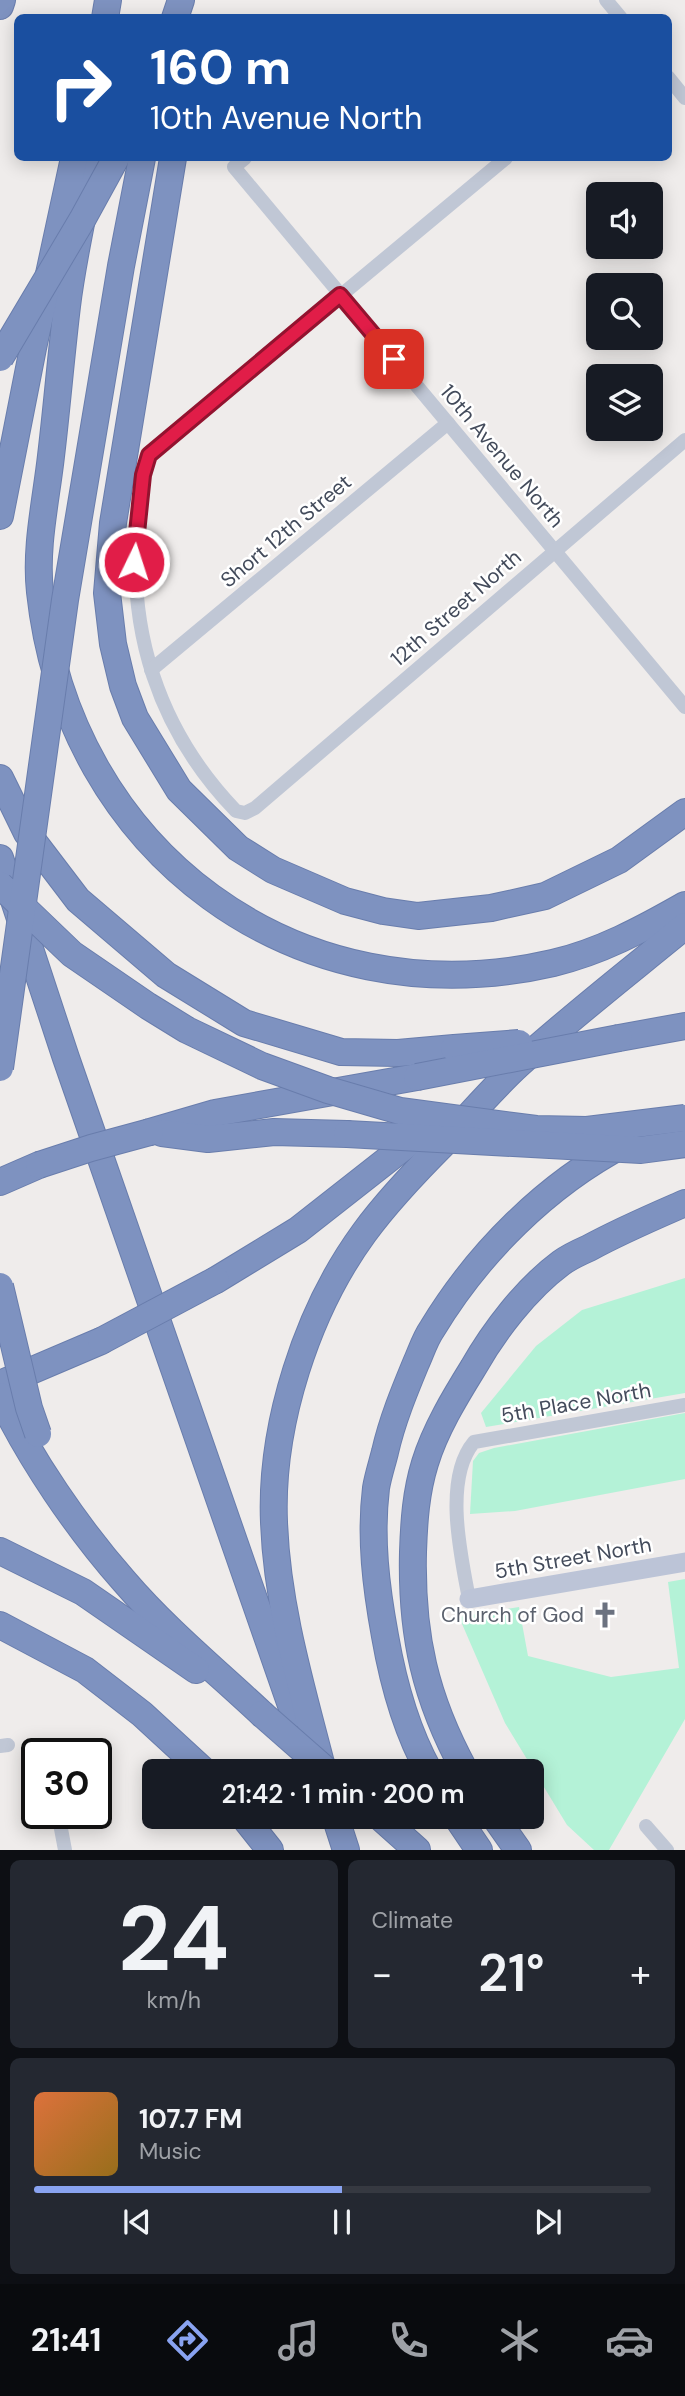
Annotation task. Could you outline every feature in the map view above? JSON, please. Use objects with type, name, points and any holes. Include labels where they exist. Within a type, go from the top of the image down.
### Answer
[{"type":"highway","points":[[0,6],[2,0]]},
{"type":"highway","points":[[0,516],[73,161]]},
{"type":"highway","points":[[93,161],[67,303],[40,542],[40,589],[52,660],[63,698],[80,739],[96,771],[148,843],[212,899],[292,945],[379,969],[422,975],[465,976],[513,971],[556,962],[594,951],[685,905]]},
{"type":"highway","points":[[0,358],[114,161]]},
{"type":"highway","points":[[0,1068],[65,600],[121,266],[141,161]]},
{"type":"highway","points":[[173,161],[113,523],[107,593],[113,644],[123,686],[135,718],[179,790],[238,848],[273,870],[345,901],[383,911],[418,916],[491,908],[545,896],[620,860],[685,812]]},
{"type":"highway","points":[[0,778],[27,833],[78,900],[166,975],[244,1023],[341,1052],[398,1053],[619,1038]]},
{"type":"highway","points":[[0,858],[281,1680],[312,1759]]},
{"type":"highway","points":[[0,885],[72,954],[148,1006],[187,1030],[262,1066],[328,1090],[400,1111],[536,1129],[587,1130],[685,1115]]},
{"type":"highway","points":[[322,1759],[285,1619],[277,1572],[274,1519],[275,1467],[284,1414],[300,1358],[317,1316],[335,1278],[362,1235],[406,1182],[516,1068],[566,1022],[628,975],[685,926]]},
{"type":"highway","points":[[0,1182],[39,1165],[91,1148],[215,1113],[685,1026]]},
{"type":"highway","points":[[0,1384],[101,1341],[216,1280],[298,1230],[429,1127],[516,1068]]},
{"type":"highway","points":[[423,1759],[401,1703],[389,1660],[373,1550],[376,1487],[400,1400],[430,1331],[463,1283],[506,1234],[578,1171],[685,1115]]},
{"type":"highway","points":[[150,1132],[208,1139],[274,1132],[347,1134],[629,1149],[685,1144]]},
{"type":"highway","points":[[459,1759],[438,1717],[423,1669],[415,1626],[414,1523],[426,1460],[456,1396],[491,1336],[527,1295],[561,1262],[685,1203]]},
{"type":"highway","points":[[0,1286],[29,1408],[64,1501]]},
{"type":"highway","points":[[0,1396],[20,1434],[64,1501],[94,1545],[125,1583],[312,1759]]},
{"type":"highway","points":[[0,1551],[83,1592],[262,1714]]},
{"type":"highway","points":[[0,1625],[85,1670],[142,1713],[191,1759]]},
{"type":"highway","points":[[253,1829],[270,1850]]},
{"type":"highway","points":[[339,1829],[346,1850]]},
{"type":"highway","points":[[394,1829],[417,1850]]},
{"type":"highway","points":[[465,1829],[479,1850]]},
{"type":"highway","points":[[503,1829],[518,1850]]},
{"type":"street","points":[[606,0],[618,14]]},
{"type":"street","points":[[672,82],[685,98]]},
{"type":"street","points":[[151,670],[138,618],[134,578],[143,475],[149,455],[502,161]]},
{"type":"street","name":"10th Avenue North","points":[[240,162],[340,295],[685,707]]},
{"type":"street","name":"Short 12th Street","points":[[151,670],[448,423]]},
{"type":"street","name":"12th Street North","points":[[151,670],[170,719],[203,773],[236,811],[245,813],[255,808],[685,440]]},
{"type":"street","name":"5th Place North","points":[[470,1599],[457,1535],[457,1492],[466,1452],[474,1442],[685,1405]]},
{"type":"street","name":"5th Street North","points":[[470,1599],[685,1562]]},
{"type":"street","points":[[646,1826],[667,1850]]},
{"type":"street","points":[[61,1829],[65,1850]]},
{"type":"green space","points":[[685,1278],[685,1393],[486,1427],[481,1413],[536,1346],[582,1310]]},
{"type":"green space","points":[[685,1413],[685,1479],[515,1511],[470,1514],[473,1461],[479,1453]]},
{"type":"green space","points":[[685,1579],[685,1719],[609,1850],[594,1850],[567,1825],[544,1787],[544,1759],[527,1759],[505,1723],[459,1617],[519,1607],[528,1656],[611,1677],[679,1668],[668,1582]]},
{"type":"place","name":"Church of God","points":[[605,1615]]},
{"type":"route","points":[[134,562],[143,475],[149,455],[340,295],[394,359]]}]
